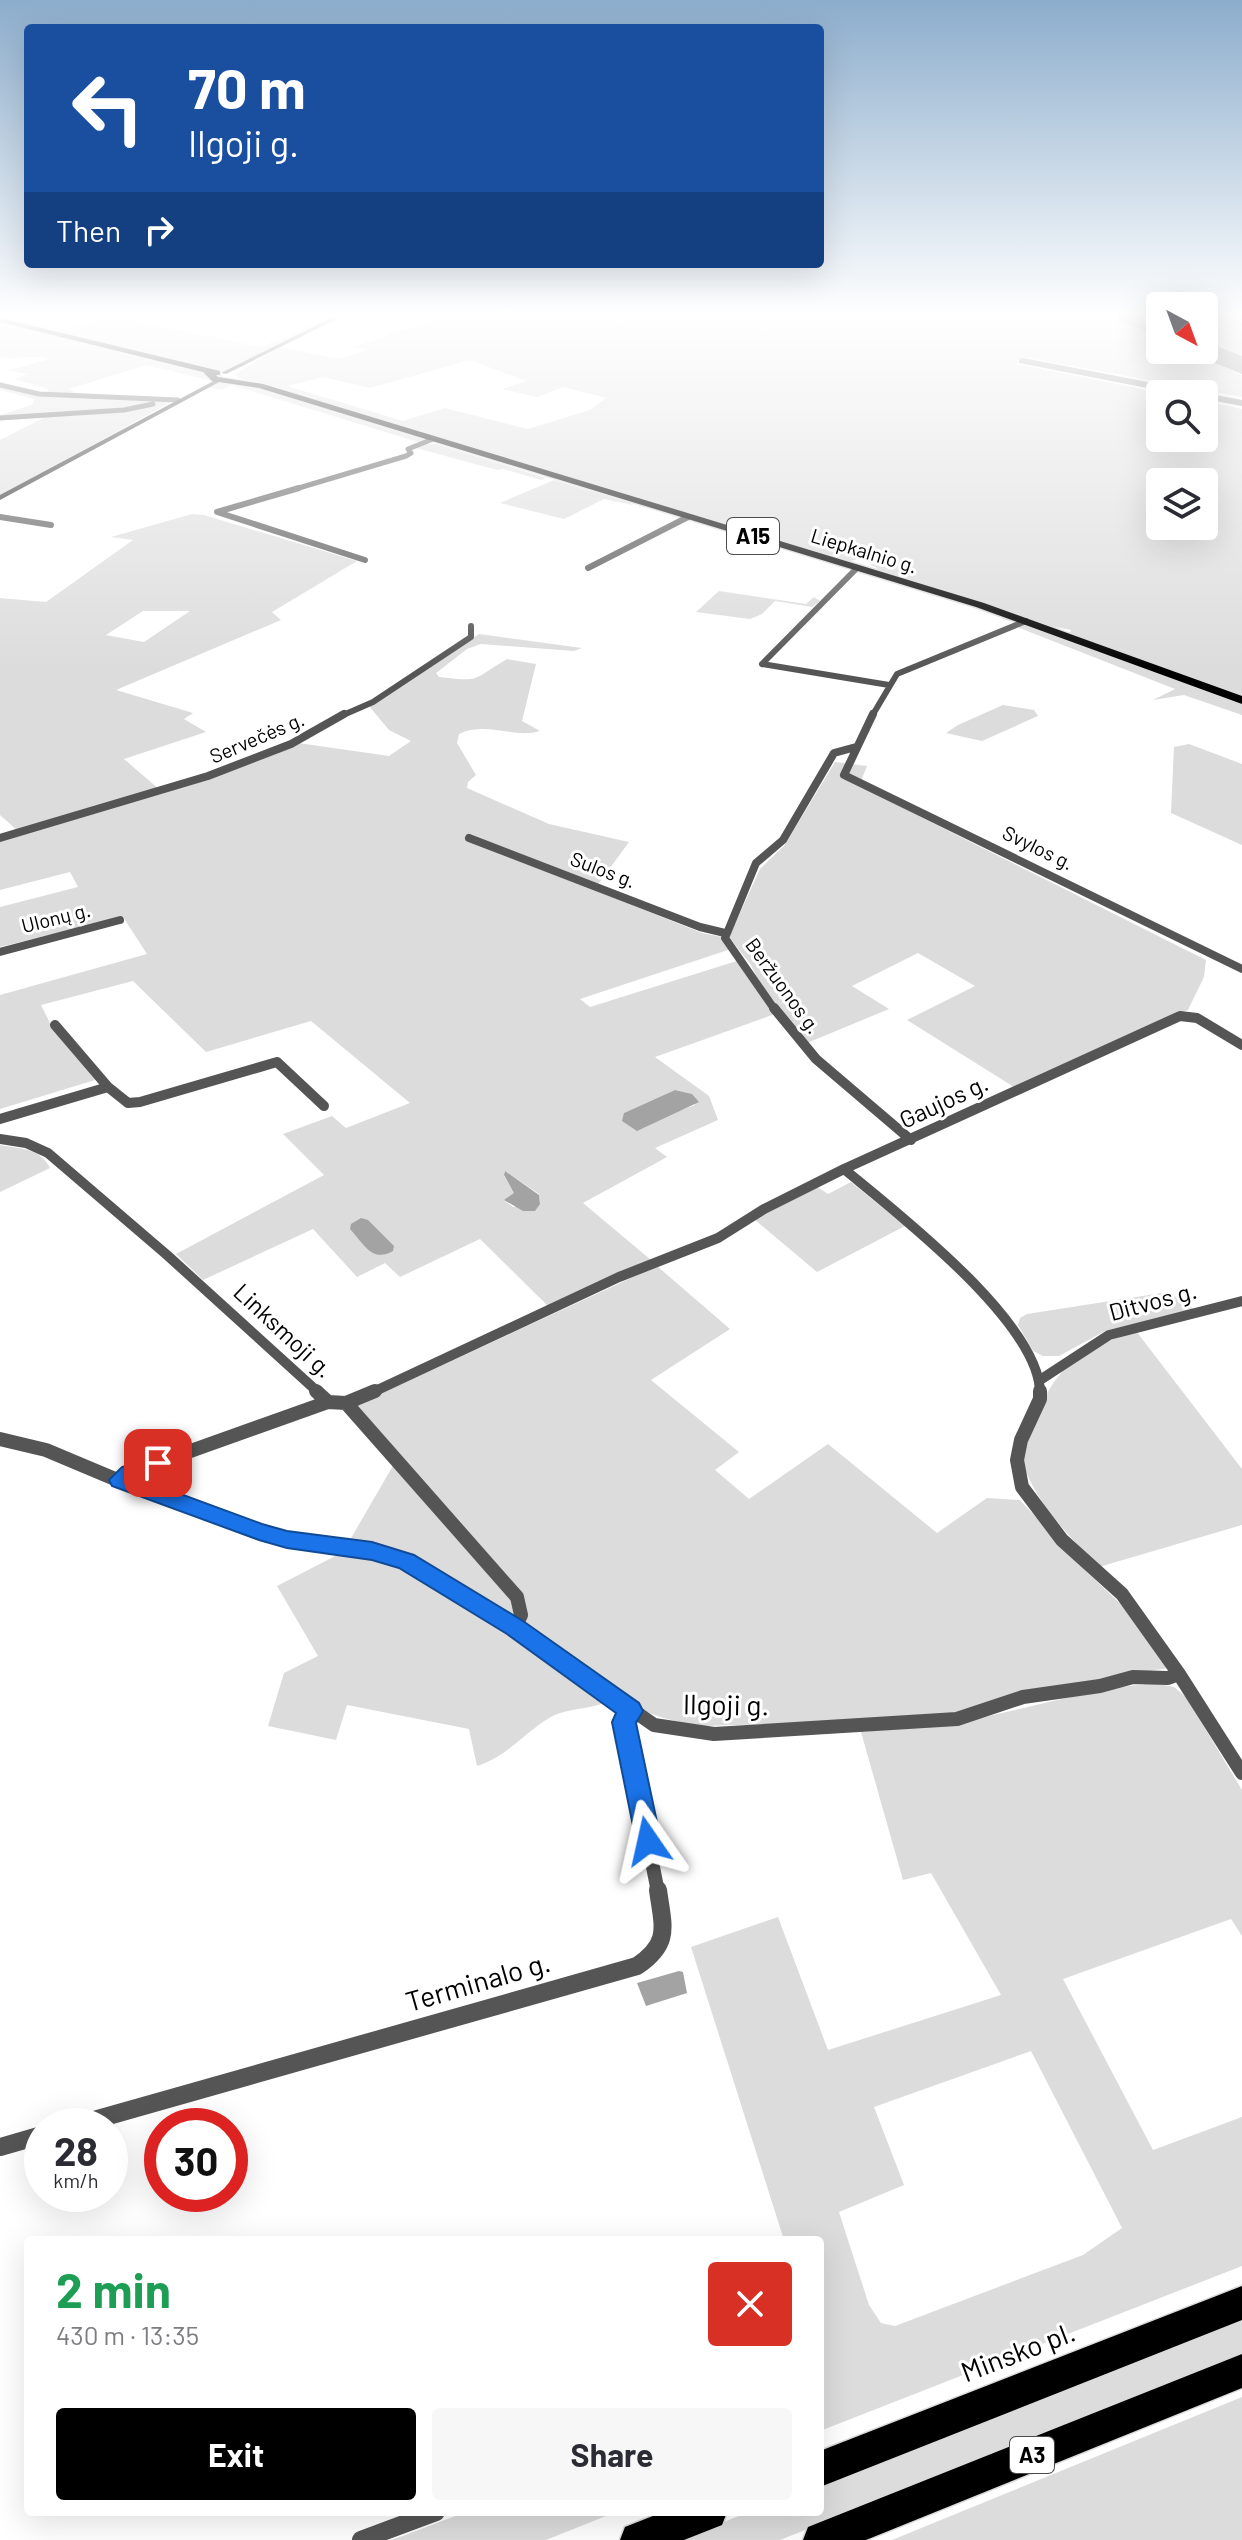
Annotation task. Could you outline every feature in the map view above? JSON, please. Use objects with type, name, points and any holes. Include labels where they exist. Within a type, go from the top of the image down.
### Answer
[{"type":"highway","name":"Liepkalnio g.","points":[[415,434],[1026,621],[1242,700]]},
{"type":"highway","name":"Minsko pl.","points":[[824,2467],[1242,2303]]},
{"type":"highway","name":"A3","points":[[821,2540],[1242,2371]]},
{"type":"highway","points":[[638,2540],[699,2516]]},
{"type":"main road","points":[[0,498],[117,434]]},
{"type":"street","points":[[365,560],[217,512],[409,455],[411,446],[433,439]]},
{"type":"street","points":[[0,517],[51,525]]},
{"type":"street","points":[[588,568],[688,517]]},
{"type":"street","points":[[857,568],[762,664],[889,685]]},
{"type":"street","name":"Beržuonos g.","points":[[911,1140],[797,1039],[757,986],[747,963],[725,938],[725,933],[756,863],[783,840],[834,753],[856,747],[889,685],[903,670],[1026,621]]},
{"type":"street","name":"Servečės g.","points":[[0,838],[208,776],[291,744],[353,709],[373,702],[471,637],[471,626]]},
{"type":"street","name":"Svylos g.","points":[[856,747],[844,775],[1242,969]]},
{"type":"street","name":"Sulos g.","points":[[469,838],[700,927],[725,933]]},
{"type":"street","name":"Ulonų g.","points":[[0,952],[120,920]]},
{"type":"street","name":"Gaujos g.","points":[[346,1403],[664,1259],[718,1238],[764,1209],[844,1169],[1180,1016],[1197,1018],[1242,1045]]},
{"type":"street","points":[[55,1025],[108,1087],[133,1103],[277,1062],[324,1106]]},
{"type":"street","points":[[0,1119],[108,1087]]},
{"type":"street","name":"Linksmoji g.","points":[[0,1139],[26,1143],[48,1153],[175,1262],[328,1402],[346,1403],[517,1597],[521,1615],[515,1628]]},
{"type":"street","points":[[844,1169],[972,1279],[1007,1319],[1040,1380],[1040,1399],[1021,1440],[1017,1460],[1022,1487],[1062,1540],[1122,1594],[1179,1674],[1242,1773]]},
{"type":"street","name":"Ditvos g.","points":[[1040,1380],[1109,1335],[1242,1301]]},
{"type":"street","points":[[120,1480],[129,1473],[328,1402]]},
{"type":"street","name":"Ilgoji g.","points":[[0,1439],[46,1450],[259,1531],[287,1539],[372,1551],[406,1562],[515,1628],[654,1725],[714,1734],[957,1719],[1023,1697],[1100,1686],[1133,1677],[1168,1678],[1179,1674]]},
{"type":"street","name":"Terminalo g.","points":[[128,2110],[637,1966],[655,1954],[664,1935],[624,1722],[631,1711]]},
{"type":"street","points":[[0,2147],[24,2140]]},
{"type":"street","points":[[361,2540],[425,2516]]},
{"type":"shaded area","points":[[13,434],[114,434],[0,496],[0,440]]},
{"type":"shaded area","points":[[390,434],[404,434],[425,440],[418,442]]},
{"type":"shaded area","points":[[422,434],[1146,434],[1146,452],[1218,452],[1218,434],[1242,434],[1242,697],[1069,634],[1071,630],[1045,625],[875,571],[877,568],[870,564],[874,558],[861,555],[845,562]]},
{"type":"shaded area","points":[[436,444],[546,478],[541,480],[504,469],[497,470],[416,448]]},
{"type":"shaded area","points":[[554,480],[633,505],[604,499],[564,519],[500,503]]},
{"type":"shaded area","points":[[192,514],[204,515],[357,561],[272,612],[281,620],[116,690],[193,713],[184,719],[206,732],[124,759],[160,790],[19,832],[0,815],[0,598],[46,602],[133,540],[111,537]],"holes":[[[143,611],[190,611],[144,642],[106,635]]]},
{"type":"shaded area","points":[[719,591],[806,604],[814,597],[820,601],[812,607],[775,601],[762,614],[750,619],[696,612]]},
{"type":"shaded area","points":[[1027,624],[1242,702],[1242,715],[1184,695],[1153,700],[1175,689],[1017,627]]},
{"type":"shaded area","points":[[479,634],[582,648],[574,651],[481,644],[467,649],[436,673],[439,677],[470,679],[507,659],[536,664],[522,721],[540,731],[520,733],[479,729],[459,734],[457,743],[476,775],[468,782],[467,788],[549,824],[629,842],[594,890],[702,933],[722,937],[731,949],[580,999],[590,1007],[740,960],[775,1014],[655,1057],[709,1096],[718,1120],[655,1148],[667,1157],[583,1203],[651,1260],[549,1307],[480,1239],[400,1277],[385,1263],[357,1277],[313,1229],[203,1280],[176,1254],[324,1175],[283,1134],[332,1116],[346,1128],[410,1103],[311,1021],[206,1052],[133,981],[41,1005],[53,1029],[95,1080],[0,1109],[0,995],[147,954],[123,917],[0,947],[0,907],[78,887],[70,872],[0,890],[0,840],[298,743],[389,756],[411,741],[389,730],[369,706]],"holes":[[[675,1090],[692,1094],[695,1105],[681,1110],[624,1113]],[[505,1171],[539,1194],[540,1204],[513,1207],[504,1200],[515,1194],[504,1176]]]},
{"type":"shaded area","points":[[1003,705],[1034,710],[1038,716],[982,741],[946,733],[958,725]]},
{"type":"shaded area","points":[[1189,744],[1242,764],[1242,845],[1171,813],[1174,747]]},
{"type":"shaded area","points":[[835,762],[867,766],[859,786],[1206,960],[1204,977],[1188,1010],[1014,1087],[907,1020],[975,986],[918,953],[852,986],[889,1009],[807,1043],[762,988],[751,965],[729,937],[760,869],[784,846]]},
{"type":"shaded area","points":[[675,1090],[692,1094],[699,1102],[637,1131],[622,1121],[624,1113]]},
{"type":"shaded area","points":[[0,1145],[35,1153],[50,1168],[0,1192]]},
{"type":"shaded area","points":[[505,1171],[539,1195],[540,1204],[535,1211],[523,1211],[504,1200],[514,1193],[504,1175]]},
{"type":"shaded area","points":[[851,1182],[905,1226],[817,1272],[754,1219],[816,1186],[828,1194]]},
{"type":"shaded area","points":[[361,1218],[368,1220],[394,1246],[393,1251],[379,1255],[364,1246],[350,1229],[351,1224]]},
{"type":"shaded area","points":[[657,1266],[730,1329],[651,1380],[739,1452],[715,1470],[749,1499],[828,1444],[937,1533],[987,1498],[1020,1500],[1131,1614],[1169,1668],[960,1712],[865,1722],[704,1726],[659,1716],[617,1696],[601,1704],[551,1717],[499,1756],[477,1766],[469,1729],[347,1705],[336,1740],[268,1726],[284,1673],[318,1656],[277,1586],[343,1552],[398,1457],[356,1405]]},
{"type":"shaded area","points":[[1168,1292],[1194,1309],[1105,1331],[1059,1356],[1043,1356],[1033,1351],[1018,1325],[1020,1318],[1027,1314]]},
{"type":"shaded area","points":[[1136,1331],[1242,1469],[1242,1525],[1099,1567],[1041,1500],[1027,1474],[1025,1447],[1043,1402],[1061,1373],[1099,1345]]},
{"type":"shaded area","points":[[1154,1683],[1174,1687],[1186,1697],[1242,1790],[1242,1936],[1231,1919],[1063,1979],[1153,2150],[1242,2117],[1242,2266],[824,2429],[824,2236],[783,2236],[691,1947],[778,1917],[828,2050],[1001,1995],[931,1873],[903,1880],[861,1732],[976,1719],[1104,1689]],"holes":[[[1031,2051],[1122,2228],[1083,2255],[895,2326],[881,2323],[869,2305],[839,2212],[904,2185],[874,2107]]]},
{"type":"shaded area","points":[[683,1972],[687,1993],[646,2006],[637,1983]]},
{"type":"shaded area","points":[[1242,2317],[1242,2356],[780,2540],[678,2540],[739,2516],[824,2516],[824,2482]]},
{"type":"shaded area","points":[[1242,2397],[1242,2540],[892,2540]]},
{"type":"shaded area","points":[[455,2516],[606,2516],[546,2540],[392,2540]]},
{"type":"route","points":[[158,1463],[129,1473],[120,1480],[259,1531],[287,1539],[372,1551],[406,1562],[515,1628],[631,1711],[624,1722],[648,1841]]}]
